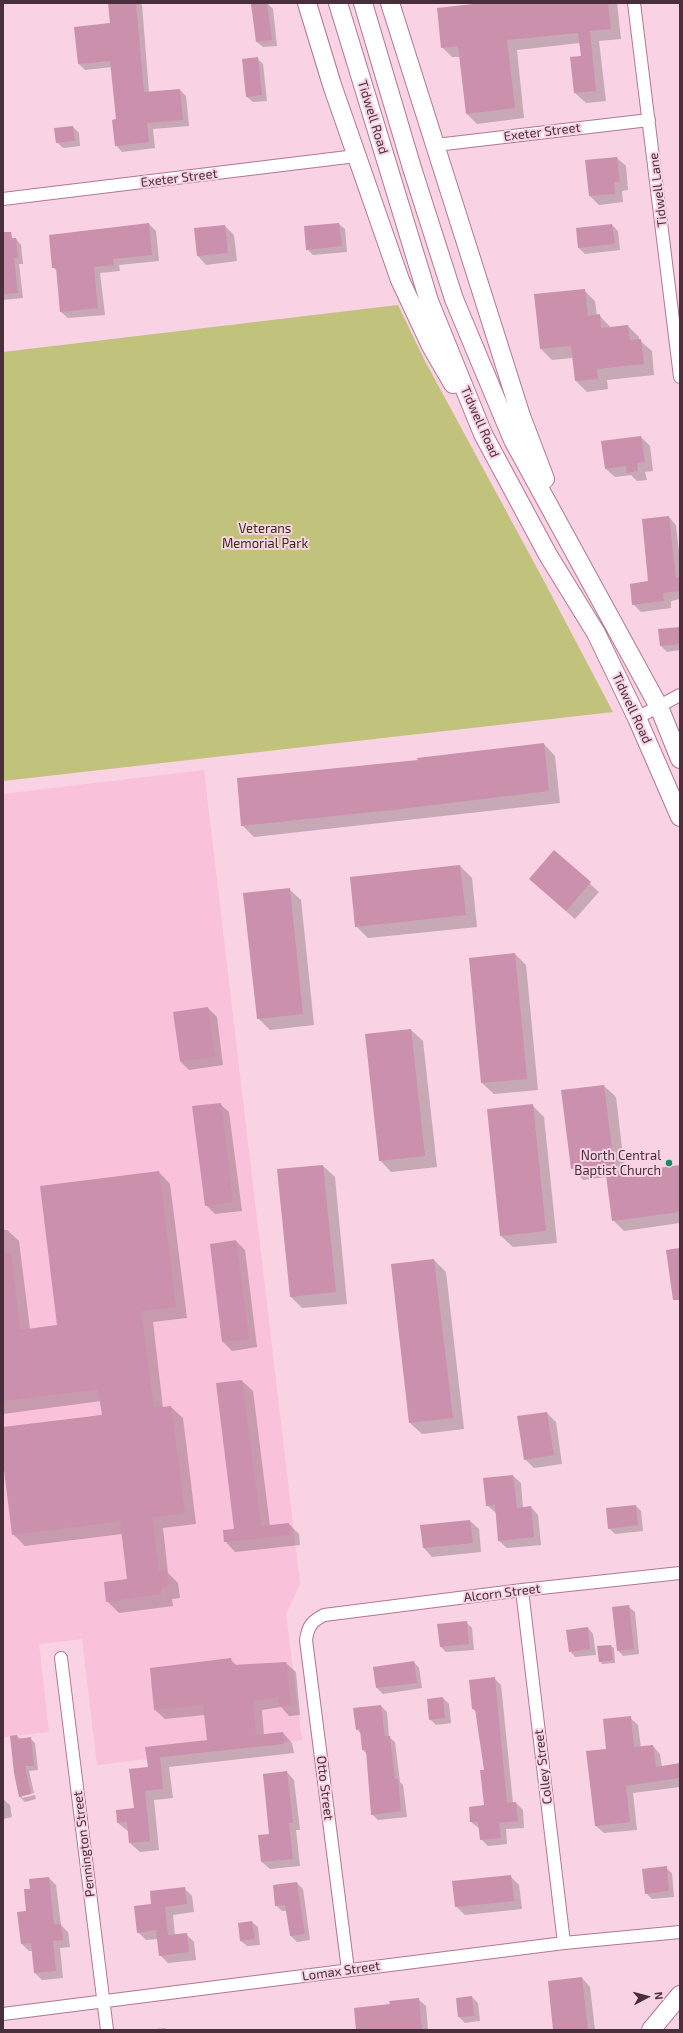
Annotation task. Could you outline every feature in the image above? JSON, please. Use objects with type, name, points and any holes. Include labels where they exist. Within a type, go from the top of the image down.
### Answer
[{"type":"main road","points":[[307,3],[332,86],[400,280],[431,346],[483,434]]},
{"type":"main road","name":"Tidwell Road","points":[[338,3],[430,301],[483,434],[548,555],[596,633],[637,718],[680,817]]},
{"type":"main road","name":"Tidwell Road","points":[[363,3],[412,168],[454,299],[513,440],[659,706],[680,760]]},
{"type":"main road","points":[[390,3],[521,416],[571,547]]},
{"type":"main road","points":[[651,2030],[680,1995]]},
{"type":"street","name":"Tidwell Lane","points":[[634,3],[680,377]]},
{"type":"street","name":"Exeter Street","points":[[436,145],[649,120]]},
{"type":"street","name":"Exeter Street","points":[[3,199],[356,156]]},
{"type":"street","points":[[637,718],[680,695]]},
{"type":"street","name":"Alcorn Street","points":[[324,1615],[522,1590],[680,1573]]},
{"type":"street","name":"Colley Street","points":[[522,1590],[564,1943]]},
{"type":"street","name":"Otto Street","points":[[324,1615],[313,1620],[308,1629],[306,1640],[348,1970]]},
{"type":"street","name":"Pennington Street","points":[[61,1658],[107,2030]]},
{"type":"street","name":"Lomax Street","points":[[3,2014],[564,1943],[680,1932]]},
{"type":"shaded area","points":[[204,770],[300,1584],[286,1614],[302,1740],[97,1765],[82,1639],[39,1644],[49,1732],[3,1737],[3,794]]},
{"type":"green space","name":"Veterans Memorial Park","points":[[398,305],[425,361],[613,712],[3,781],[3,352]]},
{"type":"building","points":[[108,3],[136,3],[144,92],[180,89],[183,120],[147,123],[149,142],[115,146],[112,120],[116,119],[110,61],[78,64],[74,27],[110,23]]},
{"type":"building","points":[[267,3],[272,40],[256,42],[251,4]]},
{"type":"building","points":[[482,3],[608,3],[611,29],[590,31],[596,91],[574,93],[570,57],[581,56],[578,33],[507,40],[515,108],[466,114],[458,46],[441,48],[437,8]]},
{"type":"building","points":[[258,57],[262,95],[246,97],[242,59]]},
{"type":"building","points":[[73,126],[75,141],[56,143],[54,128]]},
{"type":"building","points":[[617,157],[620,182],[614,182],[615,194],[589,196],[585,160]]},
{"type":"building","points":[[149,223],[152,255],[113,259],[114,265],[94,267],[98,308],[60,312],[56,268],[52,268],[49,235]]},
{"type":"building","points":[[339,223],[342,246],[306,250],[304,226]]},
{"type":"building","points":[[612,224],[615,244],[578,248],[576,228]]},
{"type":"building","points":[[225,225],[228,253],[197,256],[194,228]]},
{"type":"building","points":[[3,232],[11,232],[12,238],[16,238],[18,258],[14,258],[18,293],[3,294]]},
{"type":"building","points":[[585,289],[588,316],[600,314],[601,328],[628,325],[630,340],[641,339],[644,364],[597,369],[598,379],[575,381],[571,346],[540,349],[534,294]]},
{"type":"building","points":[[641,436],[645,462],[637,463],[638,471],[627,473],[626,466],[605,469],[601,441]]},
{"type":"building","points":[[669,516],[676,578],[679,577],[680,591],[663,593],[664,601],[632,605],[630,584],[648,581],[642,519]]},
{"type":"building","points":[[680,627],[680,644],[660,646],[658,629]]},
{"type":"building","points":[[544,743],[549,791],[241,826],[237,778],[418,760],[417,758]]},
{"type":"building","points":[[554,850],[591,882],[566,911],[529,879]]},
{"type":"building","points":[[460,865],[466,915],[355,927],[350,877]]},
{"type":"building","points":[[290,888],[303,1014],[257,1019],[243,893]]},
{"type":"building","points":[[515,953],[527,1079],[481,1083],[469,958]]},
{"type":"building","points":[[208,1007],[215,1057],[180,1061],[173,1012]]},
{"type":"building","points":[[411,1029],[425,1156],[379,1161],[365,1034]]},
{"type":"building","points":[[604,1085],[614,1164],[571,1169],[561,1090]]},
{"type":"building","points":[[221,1103],[233,1202],[205,1206],[192,1106]]},
{"type":"building","points":[[533,1104],[546,1231],[500,1236],[487,1109]]},
{"type":"building","points":[[323,1165],[336,1292],[290,1297],[277,1169]]},
{"type":"building","points":[[680,1165],[680,1212],[612,1221],[606,1175]]},
{"type":"building","points":[[159,1171],[176,1307],[141,1311],[154,1408],[171,1406],[185,1513],[152,1517],[159,1571],[166,1570],[169,1586],[161,1588],[161,1594],[106,1602],[104,1582],[127,1579],[120,1521],[12,1535],[3,1461],[3,1427],[102,1415],[98,1389],[3,1401],[3,1253],[11,1253],[20,1330],[57,1325],[40,1186]]},
{"type":"building","points":[[236,1240],[249,1339],[222,1342],[210,1244]]},
{"type":"building","points":[[680,1248],[680,1300],[673,1300],[666,1250]]},
{"type":"building","points":[[434,1259],[453,1418],[409,1423],[391,1264]]},
{"type":"building","points":[[242,1380],[261,1526],[289,1523],[290,1535],[224,1542],[223,1530],[234,1529],[216,1383]]},
{"type":"building","points":[[547,1412],[554,1455],[524,1460],[517,1416]]},
{"type":"building","points":[[513,1475],[517,1508],[531,1506],[534,1537],[498,1541],[495,1505],[486,1506],[483,1478]]},
{"type":"building","points":[[636,1505],[638,1525],[608,1529],[606,1508]]},
{"type":"building","points":[[470,1520],[473,1543],[423,1548],[420,1525]]},
{"type":"building","points":[[629,1605],[634,1649],[617,1651],[612,1607]]},
{"type":"building","points":[[467,1621],[469,1644],[440,1647],[437,1624]]},
{"type":"building","points":[[588,1627],[590,1649],[569,1652],[566,1630]]},
{"type":"building","points":[[611,1645],[613,1660],[599,1662],[597,1646]]},
{"type":"building","points":[[231,1658],[232,1665],[286,1662],[291,1705],[279,1706],[278,1697],[253,1701],[256,1735],[283,1732],[284,1744],[160,1757],[163,1789],[145,1791],[150,1841],[129,1843],[127,1822],[117,1823],[116,1810],[134,1808],[129,1769],[148,1767],[145,1747],[207,1740],[203,1705],[154,1710],[150,1668]]},
{"type":"building","points":[[414,1661],[417,1683],[376,1688],[373,1667]]},
{"type":"building","points":[[495,1677],[507,1803],[516,1802],[518,1821],[499,1823],[501,1838],[480,1840],[478,1822],[470,1822],[469,1807],[484,1805],[480,1770],[484,1770],[475,1709],[472,1709],[469,1680]]},
{"type":"building","points":[[443,1697],[445,1718],[429,1720],[427,1699]]},
{"type":"building","points":[[381,1705],[385,1736],[390,1736],[395,1779],[398,1779],[401,1811],[371,1815],[366,1750],[362,1750],[360,1729],[356,1730],[353,1708]]},
{"type":"building","points":[[631,1716],[634,1747],[653,1745],[656,1767],[680,1763],[680,1778],[626,1786],[630,1822],[595,1826],[586,1751],[606,1749],[603,1719]]},
{"type":"building","points":[[17,1735],[18,1739],[31,1737],[34,1766],[25,1766],[31,1794],[19,1797],[14,1773],[10,1736]]},
{"type":"building","points":[[287,1771],[293,1823],[289,1823],[293,1859],[261,1862],[258,1835],[269,1834],[263,1774]]},
{"type":"building","points":[[667,1866],[669,1891],[645,1894],[642,1869]]},
{"type":"building","points":[[511,1875],[514,1901],[455,1907],[452,1881]]},
{"type":"building","points":[[49,1877],[54,1924],[61,1924],[63,1940],[53,1941],[56,1971],[34,1973],[31,1943],[21,1944],[17,1912],[26,1911],[24,1889],[30,1889],[29,1879]]},
{"type":"building","points":[[297,1882],[305,1934],[290,1936],[285,1905],[275,1906],[273,1885]]},
{"type":"building","points":[[185,1887],[187,1904],[165,1907],[168,1935],[187,1933],[189,1952],[159,1956],[156,1930],[137,1933],[134,1906],[151,1904],[150,1891]]},
{"type":"building","points":[[252,1921],[255,1939],[240,1941],[238,1923]]},
{"type":"building","points":[[582,1977],[588,2030],[553,2030],[548,1981]]},
{"type":"building","points":[[472,1996],[474,2016],[458,2017],[456,1998]]},
{"type":"building","points":[[419,1998],[422,2030],[356,2030],[354,2008],[390,2004],[389,2001]]},
{"type":"place","name":"North Central Baptist Church","points":[[669,1163]]}]
